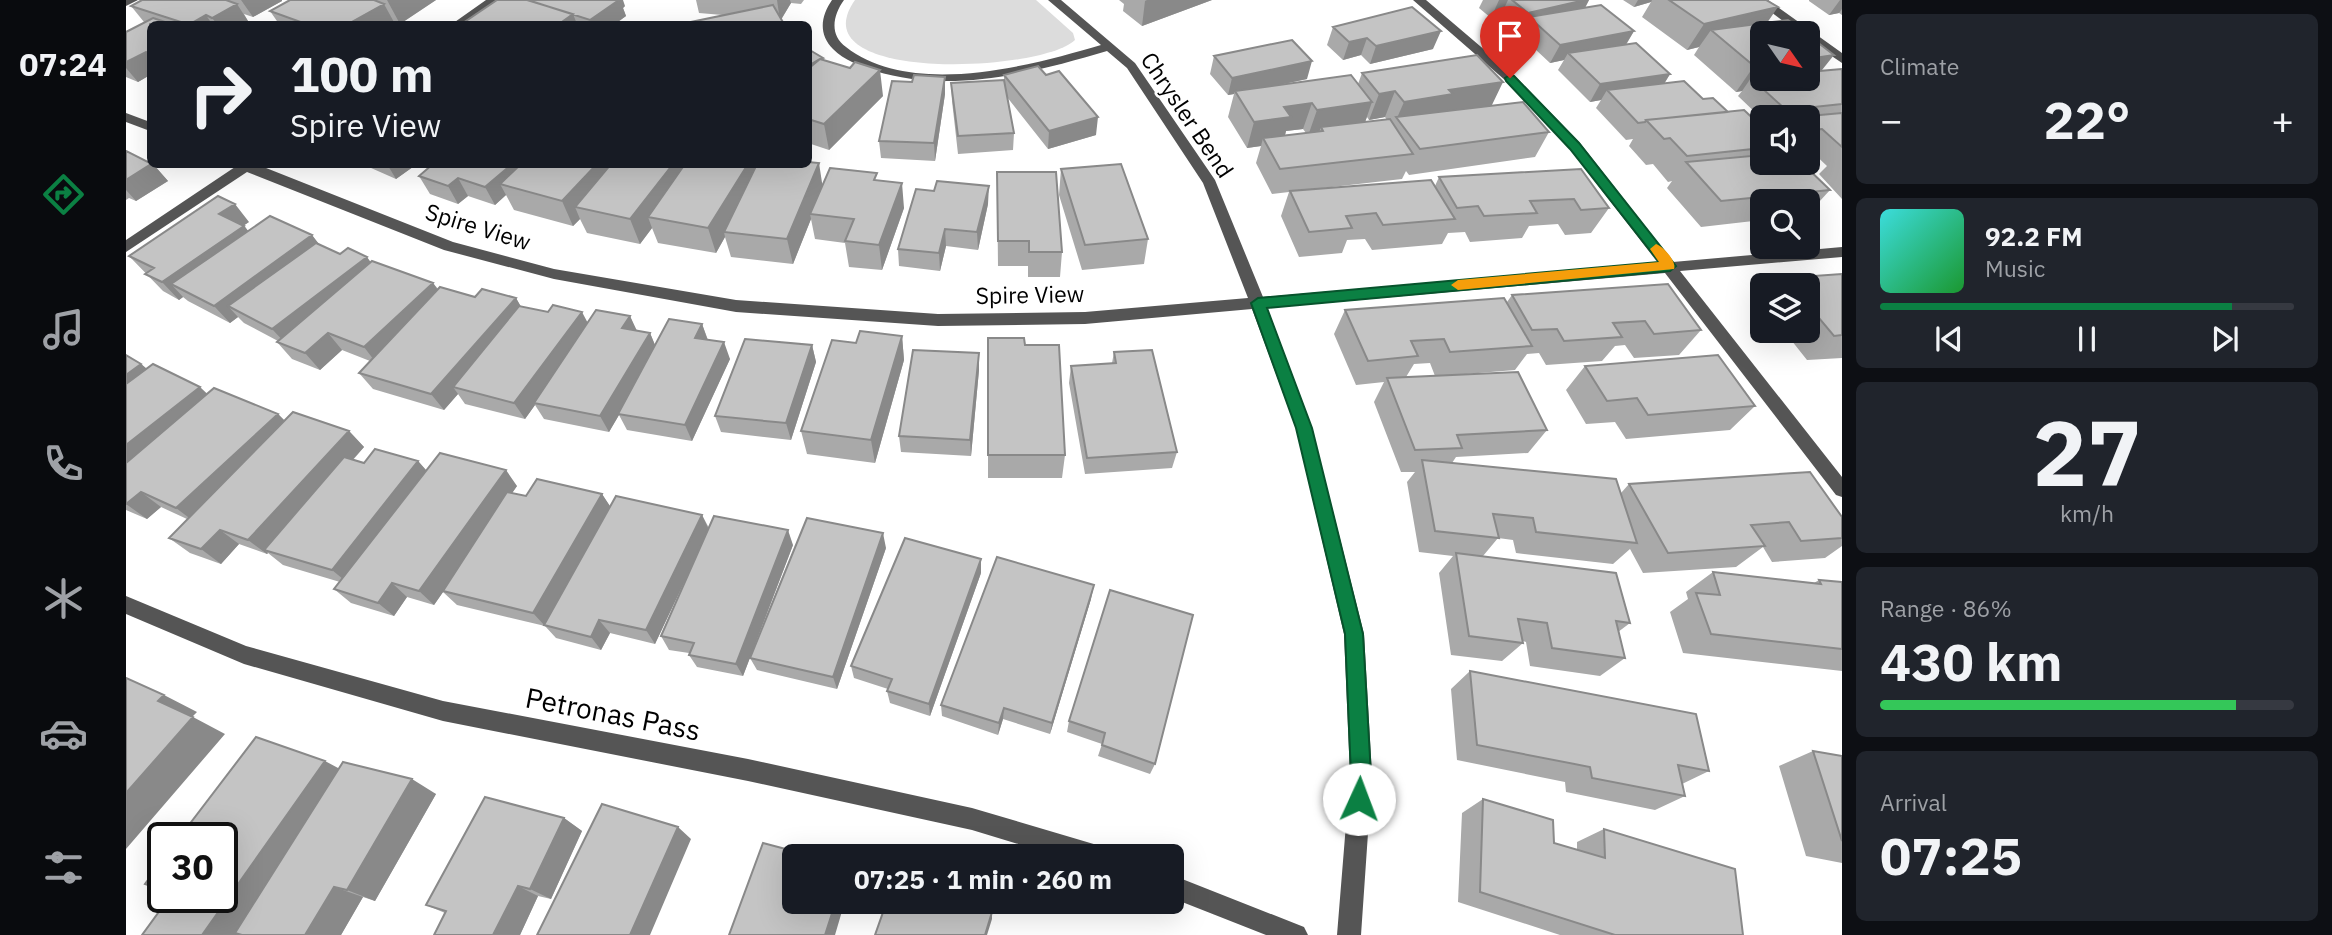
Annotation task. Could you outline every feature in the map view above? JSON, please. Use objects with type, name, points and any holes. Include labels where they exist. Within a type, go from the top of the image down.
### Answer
[{"type":"street","points":[[126,3],[132,0]]},
{"type":"street","points":[[462,21],[494,0]]},
{"type":"street","points":[[838,0],[827,18],[829,34],[837,46],[853,58],[904,74],[942,76],[1018,70],[1063,61],[1111,46]]},
{"type":"street","name":"Chrysler Bend","points":[[1054,0],[1111,46],[1131,66],[1210,183],[1304,428],[1354,634],[1361,775],[1349,935]]},
{"type":"street","points":[[1419,0],[1510,78],[1575,146],[1842,490]]},
{"type":"street","points":[[1761,0],[1842,59]]},
{"type":"street","points":[[126,117],[147,126]]},
{"type":"street","points":[[126,247],[241,168]]},
{"type":"street","name":"Spire View","points":[[253,168],[449,246],[554,274],[736,306],[938,320],[1085,318],[1842,252]]},
{"type":"street","name":"Petronas Pass","points":[[126,605],[244,655],[443,710],[959,816],[1056,844]]},
{"type":"street","points":[[1184,891],[1296,935]]},
{"type":"shaded area","points":[[855,0],[1036,0],[1073,33],[1075,40],[1053,51],[1018,59],[975,64],[930,64],[890,58],[860,46],[846,27]]},
{"type":"building","points":[[142,0],[226,0],[237,4],[212,18],[206,15],[195,21],[178,21],[131,6]]},
{"type":"building","points":[[290,0],[374,0],[384,4],[353,21],[298,21],[270,11]]},
{"type":"building","points":[[497,0],[527,0],[573,14],[563,21],[466,21]]},
{"type":"building","points":[[528,0],[619,0],[590,20]]},
{"type":"building","points":[[1512,0],[1585,0],[1528,13]]},
{"type":"building","points":[[1669,0],[1766,0],[1778,7],[1704,24]]},
{"type":"building","points":[[773,5],[782,21],[696,21]]},
{"type":"building","points":[[1601,5],[1634,31],[1560,45],[1529,17]]},
{"type":"building","points":[[1412,7],[1441,31],[1376,46],[1367,38],[1349,42],[1333,27]]},
{"type":"building","points":[[147,21],[147,52],[126,62],[126,32]]},
{"type":"building","points":[[1750,25],[1750,63],[1711,30]]},
{"type":"building","points":[[1292,40],[1312,61],[1232,78],[1214,56]]},
{"type":"building","points":[[1636,43],[1670,74],[1600,84],[1568,53]]},
{"type":"building","points":[[1820,44],[1834,55],[1820,57]]},
{"type":"building","points":[[812,51],[823,58],[812,64]]},
{"type":"building","points":[[1477,55],[1503,82],[1449,90],[1453,94],[1404,102],[1395,91],[1379,94],[1362,73]]},
{"type":"building","points":[[820,59],[850,68],[855,62],[880,70],[824,124],[812,120],[812,66]]},
{"type":"building","points":[[1038,66],[1046,75],[1059,71],[1098,117],[1049,131],[1004,75]]},
{"type":"building","points":[[1842,69],[1842,104],[1781,105],[1765,91],[1820,91],[1820,71]]},
{"type":"building","points":[[914,75],[945,77],[934,143],[879,141],[892,81],[912,82]]},
{"type":"building","points":[[1351,75],[1372,102],[1317,110],[1312,103],[1284,107],[1291,117],[1254,122],[1235,91]]},
{"type":"building","points":[[1004,80],[1014,133],[958,136],[951,83]]},
{"type":"building","points":[[1684,81],[1703,99],[1713,98],[1728,112],[1638,123],[1607,90]]},
{"type":"building","points":[[1523,102],[1549,132],[1420,149],[1396,117]]},
{"type":"building","points":[[1744,110],[1750,116],[1750,149],[1687,156],[1670,138],[1664,139],[1646,120]]},
{"type":"building","points":[[1842,113],[1842,147],[1820,129],[1820,115]]},
{"type":"building","points":[[1390,119],[1413,154],[1280,169],[1263,138],[1323,131],[1321,127]]},
{"type":"building","points":[[126,151],[147,162],[147,167],[126,180]]},
{"type":"building","points":[[1750,156],[1750,175],[1814,175],[1830,190],[1750,189],[1750,198],[1721,201],[1686,162]]},
{"type":"building","points":[[812,162],[819,163],[787,239],[724,232],[755,168],[812,168]]},
{"type":"building","points":[[1121,164],[1148,239],[1085,245],[1061,169]]},
{"type":"building","points":[[428,168],[507,168],[485,187],[458,178],[448,186],[419,176]]},
{"type":"building","points":[[517,168],[593,168],[562,201],[500,184]]},
{"type":"building","points":[[608,168],[670,168],[630,219],[575,207]]},
{"type":"building","points":[[682,168],[746,168],[708,228],[648,217]]},
{"type":"building","points":[[830,168],[877,173],[874,180],[902,183],[879,245],[845,241],[854,219],[810,214]]},
{"type":"building","points":[[1581,169],[1609,208],[1581,210],[1574,199],[1530,201],[1537,213],[1484,216],[1478,206],[1457,208],[1439,177]]},
{"type":"building","points":[[997,172],[1056,172],[1062,252],[1029,252],[1029,241],[998,241]]},
{"type":"building","points":[[1431,180],[1455,219],[1383,225],[1376,213],[1346,216],[1352,228],[1309,232],[1290,191]]},
{"type":"building","points":[[937,181],[989,186],[977,232],[945,229],[939,253],[898,249],[916,189],[934,191]]},
{"type":"building","points":[[218,196],[235,204],[219,214],[244,226],[162,282],[145,274],[154,268],[129,256]]},
{"type":"building","points":[[270,216],[312,235],[214,306],[171,284]]},
{"type":"building","points":[[316,243],[340,254],[348,248],[367,257],[272,329],[228,306]]},
{"type":"building","points":[[372,261],[433,283],[364,347],[328,333],[305,353],[277,342]]},
{"type":"building","points":[[1842,274],[1842,335],[1834,336],[1820,319],[1820,276]]},
{"type":"building","points":[[1668,284],[1701,330],[1654,334],[1645,321],[1613,323],[1622,337],[1564,341],[1557,329],[1532,330],[1512,295]]},
{"type":"building","points":[[440,287],[475,297],[482,289],[516,298],[431,394],[359,373]]},
{"type":"building","points":[[1504,298],[1532,346],[1450,352],[1444,339],[1411,341],[1418,356],[1368,361],[1345,310]]},
{"type":"building","points":[[553,305],[582,312],[514,403],[453,387],[519,306],[548,312]]},
{"type":"building","points":[[596,310],[630,316],[622,328],[650,333],[600,416],[534,403]]},
{"type":"building","points":[[669,319],[702,324],[695,338],[724,342],[685,425],[618,414]]},
{"type":"building","points":[[860,331],[902,336],[871,440],[801,431],[832,340],[856,343]]},
{"type":"building","points":[[988,338],[1024,338],[1025,345],[1059,345],[1065,455],[988,455]]},
{"type":"building","points":[[745,339],[812,345],[786,423],[715,416]]},
{"type":"building","points":[[913,350],[979,353],[970,440],[899,436]]},
{"type":"building","points":[[1152,350],[1177,452],[1087,458],[1071,366],[1116,363],[1114,352]]},
{"type":"building","points":[[126,355],[141,364],[126,375]]},
{"type":"building","points":[[1718,355],[1755,406],[1648,415],[1637,398],[1607,401],[1585,366]]},
{"type":"building","points":[[153,364],[200,387],[126,445],[126,384]]},
{"type":"building","points":[[1518,372],[1547,430],[1457,435],[1462,448],[1415,450],[1387,378]]},
{"type":"building","points":[[214,388],[278,414],[176,508],[141,492],[126,504],[126,463]]},
{"type":"building","points":[[293,412],[349,431],[248,540],[220,530],[201,549],[169,538]]},
{"type":"building","points":[[375,449],[418,461],[332,570],[264,550],[344,457],[364,463]]},
{"type":"building","points":[[440,453],[506,470],[419,591],[392,583],[378,603],[334,589]]},
{"type":"building","points":[[1422,460],[1616,479],[1637,543],[1536,532],[1533,518],[1493,514],[1499,538],[1435,531]]},
{"type":"building","points":[[1810,472],[1842,517],[1842,538],[1801,541],[1789,522],[1751,525],[1765,546],[1668,553],[1629,484]]},
{"type":"building","points":[[537,479],[602,494],[533,613],[443,591],[507,492],[526,496]]},
{"type":"building","points":[[616,496],[702,515],[646,630],[599,620],[591,637],[544,625]]},
{"type":"building","points":[[714,516],[788,530],[736,664],[689,655],[694,643],[661,636]]},
{"type":"building","points":[[807,518],[883,533],[833,677],[750,658]]},
{"type":"building","points":[[905,538],[981,559],[929,704],[887,691],[892,679],[851,666]]},
{"type":"building","points":[[1456,553],[1616,573],[1630,623],[1616,621],[1625,658],[1552,648],[1547,623],[1518,619],[1523,643],[1469,636]]},
{"type":"building","points":[[997,557],[1094,585],[1052,723],[1004,708],[999,723],[941,705]]},
{"type":"building","points":[[1713,572],[1821,584],[1819,580],[1842,582],[1842,649],[1711,634],[1696,593],[1720,595]]},
{"type":"building","points":[[1110,590],[1193,615],[1155,764],[1102,745],[1105,733],[1069,721]]},
{"type":"building","points":[[1470,671],[1696,714],[1709,771],[1678,765],[1685,796],[1592,778],[1590,767],[1477,745]]},
{"type":"building","points":[[126,678],[164,695],[158,701],[193,717],[126,793]]},
{"type":"building","points":[[256,737],[325,761],[238,884],[238,822],[191,822]]},
{"type":"building","points":[[1813,751],[1842,756],[1842,841]]},
{"type":"building","points":[[343,762],[412,779],[347,890],[334,887],[305,935],[235,933]]},
{"type":"building","points":[[485,797],[564,818],[530,889],[518,886],[493,935],[434,935],[446,911],[426,905]]},
{"type":"building","points":[[1483,799],[1553,820],[1554,843],[1605,858],[1604,829],[1735,869],[1743,935],[1615,935],[1480,892]]},
{"type":"building","points":[[602,804],[678,827],[630,935],[537,935]]},
{"type":"building","points":[[763,843],[782,848],[782,914],[832,914],[825,935],[729,935]]},
{"type":"building","points":[[158,913],[218,913],[202,935],[142,935]]},
{"type":"building","points":[[882,914],[991,914],[985,935],[875,935]]},
{"type":"slow traffic","points":[[1458,285],[1670,266],[1656,249]]},
{"type":"route","points":[[1359,799],[1361,775],[1354,634],[1304,428],[1258,303],[1670,266],[1575,146],[1510,78]]}]
